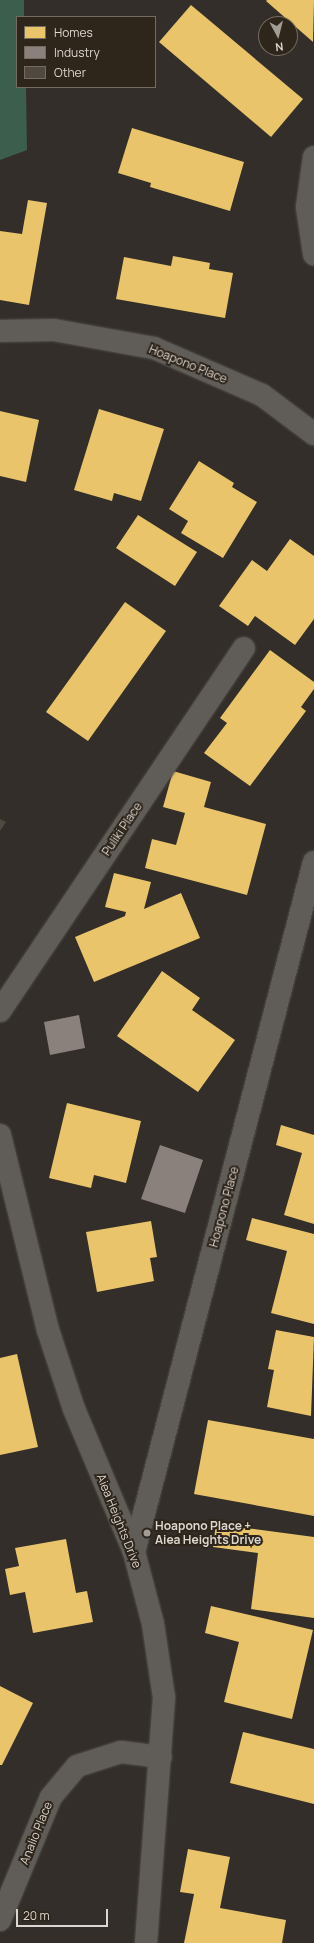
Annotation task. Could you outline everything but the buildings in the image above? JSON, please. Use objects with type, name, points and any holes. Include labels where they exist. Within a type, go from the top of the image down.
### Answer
[{"type":"street","points":[[314,157],[307,207],[314,254]]},
{"type":"street","name":"Hoapono Place","points":[[0,331],[54,330],[154,348],[262,395],[314,434]]},
{"type":"street","name":"Puliki Place","points":[[0,1011],[244,648]]},
{"type":"street","name":"Hoapono Place","points":[[134,1552],[314,862]]},
{"type":"street","name":"Aiea Heights Drive","points":[[0,1135],[48,1330],[76,1416],[134,1552],[154,1624],[164,1698],[161,1757],[146,1943]]},
{"type":"street","name":"Analio Place","points":[[0,1920],[51,1797],[77,1766],[121,1752],[161,1757]]},
{"type":"green space","points":[[0,0],[24,0],[24,16],[16,16],[16,88],[26,88],[27,150],[0,160]]},
{"type":"place","name":"Hoapono Place + Aiea Heights Drive","points":[[147,1533]]}]
